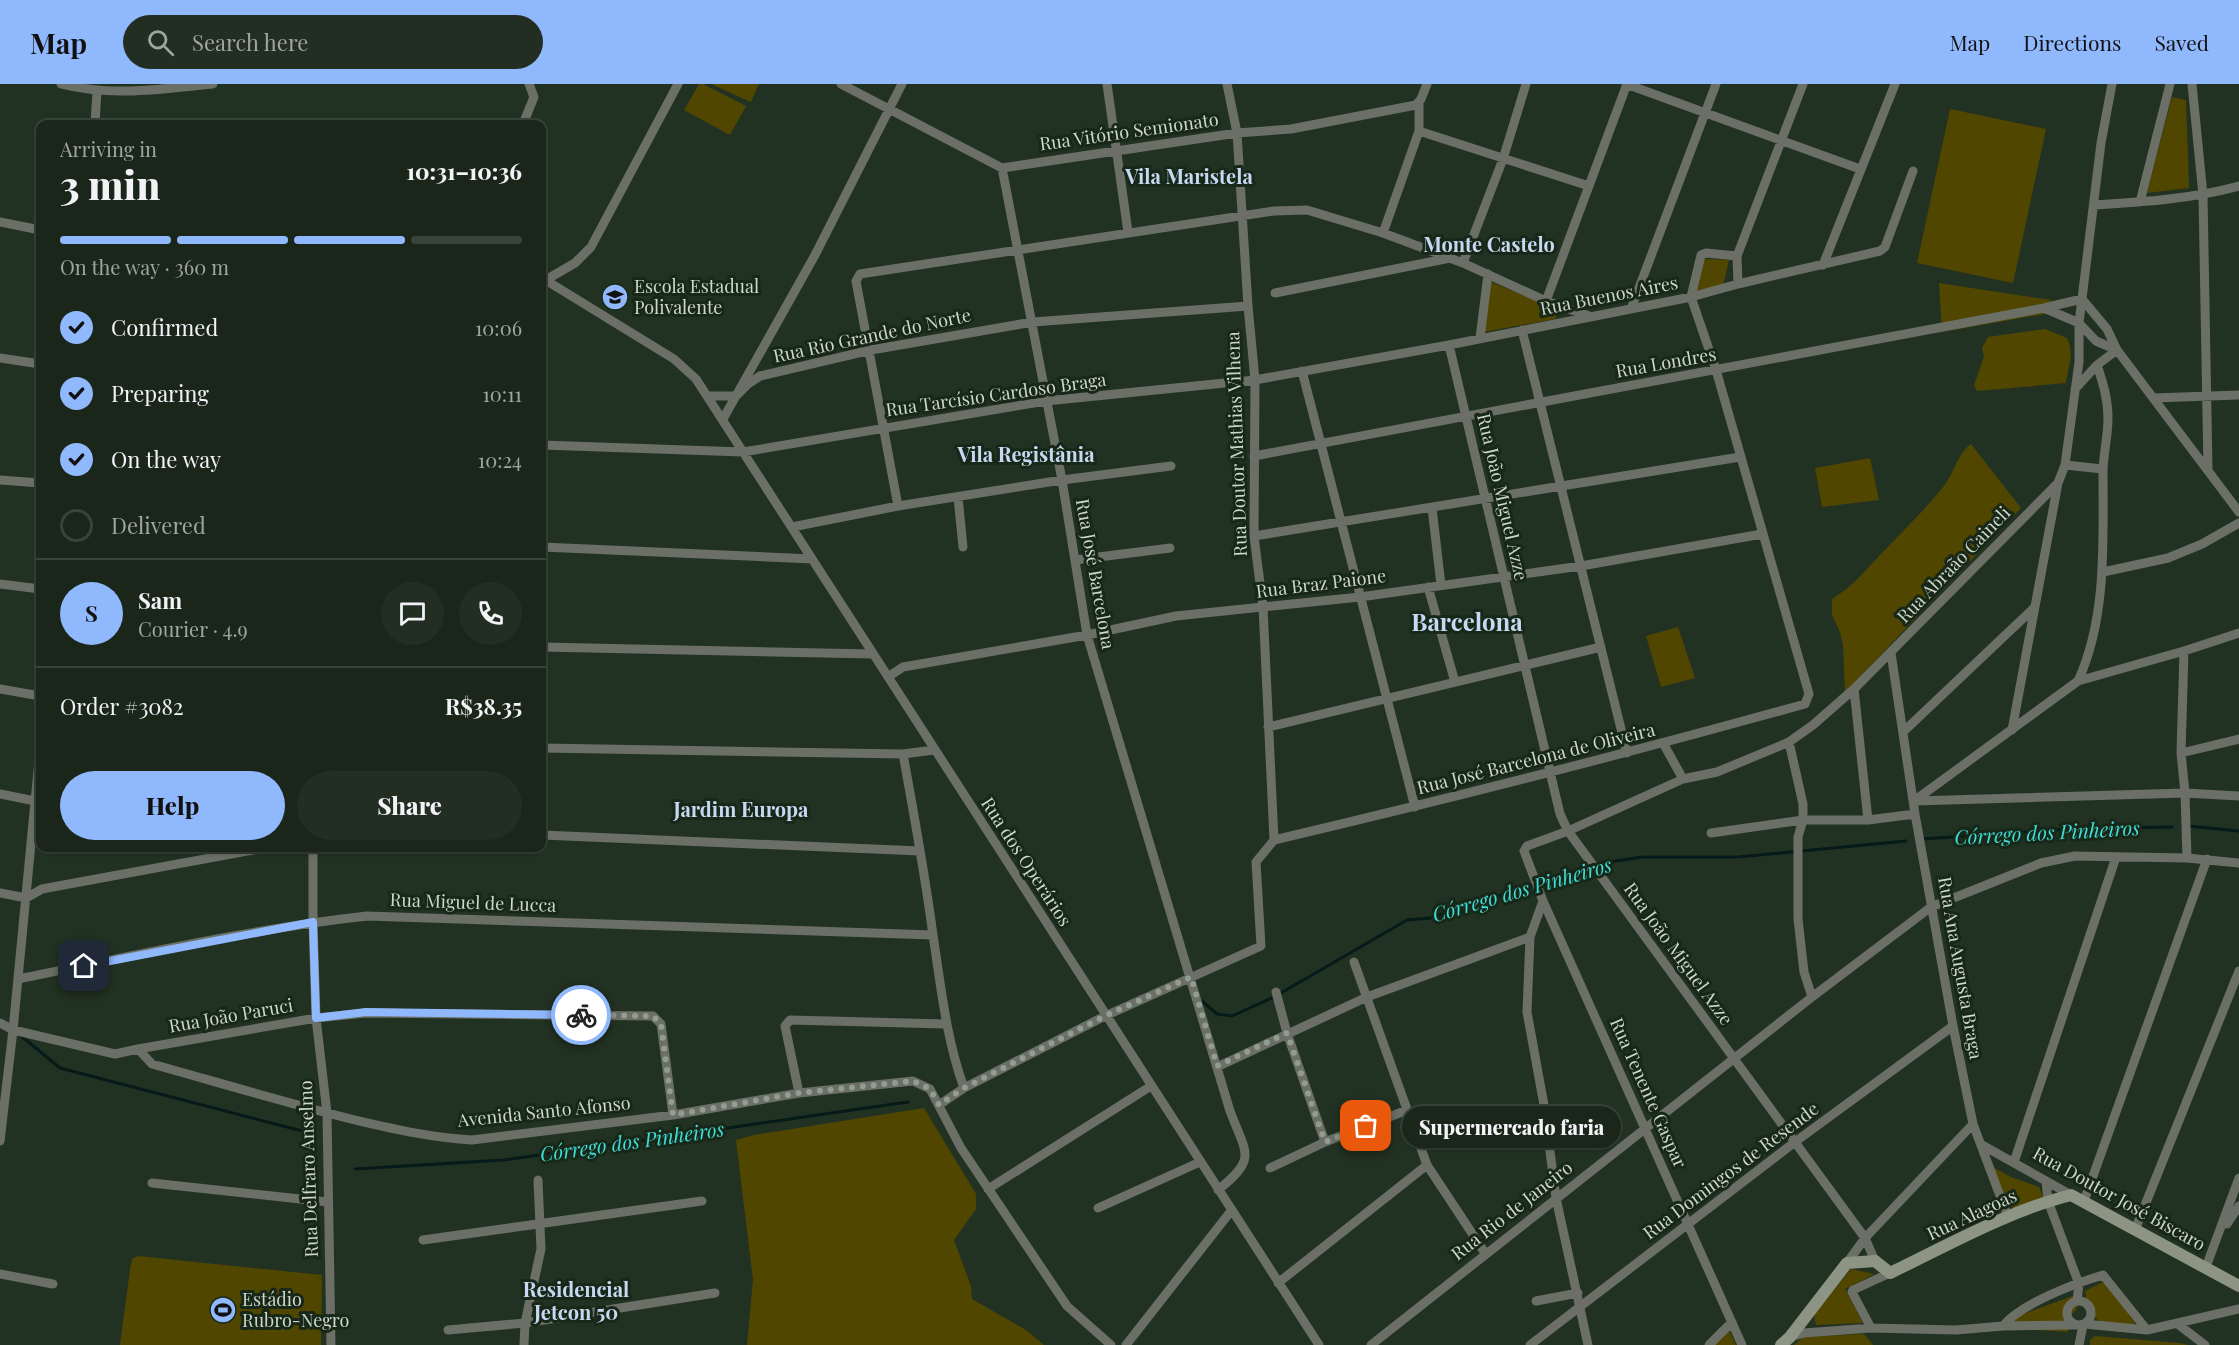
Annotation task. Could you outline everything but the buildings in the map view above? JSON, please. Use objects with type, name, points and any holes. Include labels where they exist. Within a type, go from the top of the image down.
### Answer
[{"type":"main road","name":"Rua Doutor José Biscaro","points":[[2071,1195],[2239,1286]]},
{"type":"main road","name":"Rua Alagoas","points":[[1890,1273],[2008,1217],[2048,1201],[2071,1195]]},
{"type":"main road","points":[[1783,1343],[1847,1263],[1875,1261],[1890,1273]]},
{"type":"street","points":[[61,84],[97,91],[131,92],[213,84]]},
{"type":"street","points":[[525,120],[534,97],[529,84]]},
{"type":"street","points":[[546,280],[575,263],[591,247],[677,86],[665,84]]},
{"type":"street","points":[[841,84],[1002,168]]},
{"type":"street","points":[[723,419],[815,255],[902,84]]},
{"type":"street","points":[[1107,84],[1128,232]]},
{"type":"street","name":"Rua Doutor Mathias Vilhena","points":[[1227,84],[1237,133],[1255,380],[1254,537],[1263,607],[1274,840]]},
{"type":"street","points":[[1383,233],[1419,131],[1419,103],[1427,84]]},
{"type":"street","points":[[1464,263],[1503,159],[1526,84]]},
{"type":"street","points":[[1546,301],[1626,84],[1860,169]]},
{"type":"street","points":[[1631,309],[1716,84]]},
{"type":"street","points":[[1738,284],[1737,256],[1803,84]]},
{"type":"street","points":[[1823,266],[1895,84]]},
{"type":"street","name":"Rua Abraão Caineli","points":[[1524,855],[1527,846],[1568,831],[1683,779],[1717,772],[1789,742],[1813,725],[1854,689],[2058,483],[2065,465],[2079,362],[2079,323],[2101,143],[2112,84]]},
{"type":"street","points":[[2140,202],[2170,84]]},
{"type":"street","points":[[2192,84],[2204,195],[2208,470]]},
{"type":"street","points":[[95,120],[97,91]]},
{"type":"street","name":"Rua Vitório Semionato","points":[[1002,168],[1237,133],[1291,129],[1419,103]]},
{"type":"street","points":[[1419,131],[1589,186]]},
{"type":"street","name":"Rua José Barcelona","points":[[1002,168],[1062,480],[1087,635],[1217,1066],[1246,1153],[1239,1173],[1218,1190]]},
{"type":"street","name":"Rua Buenos Aires","points":[[1255,380],[1449,345],[1691,297],[1883,250],[1913,171]]},
{"type":"street","points":[[2094,205],[2204,195],[2239,186]]},
{"type":"street","points":[[898,506],[871,350],[856,281],[860,273],[1290,209],[1307,210],[1383,233],[1464,263],[1546,301],[1590,316]]},
{"type":"street","points":[[0,222],[36,229]]},
{"type":"street","points":[[1737,256],[1706,253],[1701,255],[1691,297],[1716,370],[1762,534]]},
{"type":"street","points":[[1275,293],[1450,258]]},
{"type":"street","points":[[1480,338],[1488,274]]},
{"type":"street","points":[[546,282],[674,359],[696,379],[708,396],[736,396]]},
{"type":"street","points":[[2082,298],[2107,329],[2117,350],[2239,513]]},
{"type":"street","name":"Rua Londres","points":[[1254,456],[2044,308],[2082,298]]},
{"type":"street","name":"Rua Rio Grande do Norte","points":[[736,396],[760,376],[871,350],[1033,322],[1248,306]]},
{"type":"street","points":[[2044,308],[2079,323],[2096,341],[2117,350]]},
{"type":"street","points":[[1522,330],[1627,753]]},
{"type":"street","name":"Rua João Miguel Azze","points":[[1449,345],[1560,814],[1568,831],[1865,1238]]},
{"type":"street","points":[[2075,389],[2097,365],[2117,350]]},
{"type":"street","points":[[0,358],[36,363]]},
{"type":"street","points":[[2078,681],[2088,661],[2103,572],[2103,469],[2108,418],[2106,392],[2097,365]]},
{"type":"street","points":[[1302,371],[1415,807]]},
{"type":"street","name":"Rua Tarcísio Cardoso Braga","points":[[546,445],[743,452],[1046,401],[1255,380]]},
{"type":"street","points":[[2153,398],[2239,395]]},
{"type":"street","name":"Rua dos Operários","points":[[708,396],[1318,1345]]},
{"type":"street","points":[[1254,537],[1740,457]]},
{"type":"street","points":[[2065,465],[2103,469]]},
{"type":"street","points":[[792,527],[898,506],[1062,480],[1171,466]]},
{"type":"street","points":[[0,480],[36,483]]},
{"type":"street","points":[[2012,730],[2058,483]]},
{"type":"street","points":[[958,497],[963,547]]},
{"type":"street","points":[[1432,508],[1441,585]]},
{"type":"street","points":[[2103,572],[2168,558],[2202,544],[2239,523]]},
{"type":"street","name":"Rua Braz Paione","points":[[888,677],[903,667],[1087,635],[1176,616],[1360,597],[1581,566],[1762,534]]},
{"type":"street","name":"Rua José Barcelona de Oliveira","points":[[1274,840],[1627,753],[1805,704],[1809,694],[1762,534]]},
{"type":"street","points":[[546,548],[812,559]]},
{"type":"street","points":[[1075,560],[1170,548]]},
{"type":"street","points":[[0,584],[36,589]]},
{"type":"street","points":[[1428,587],[1455,682]]},
{"type":"street","points":[[1904,732],[2035,606]]},
{"type":"street","points":[[1914,801],[2078,681],[2239,633]]},
{"type":"street","points":[[546,647],[873,654]]},
{"type":"street","points":[[1268,727],[1601,647]]},
{"type":"street","points":[[2184,651],[2181,753],[2187,858]]},
{"type":"street","name":"Rua Ana Augusta Braga","points":[[1891,653],[1915,814],[1972,1124],[2008,1217]]},
{"type":"street","points":[[0,689],[36,695]]},
{"type":"street","points":[[1854,689],[1868,820]]},
{"type":"street","points":[[2181,753],[2239,739]]},
{"type":"street","points":[[1789,742],[1801,793],[1802,823],[1798,837],[1798,919],[1804,972],[1812,997]]},
{"type":"street","points":[[1663,743],[1683,779]]},
{"type":"street","points":[[546,748],[903,754],[934,750]]},
{"type":"street","points":[[903,754],[946,1024],[955,1065],[964,1088]]},
{"type":"street","points":[[1914,801],[2185,793],[2239,796]]},
{"type":"street","points":[[0,794],[36,800]]},
{"type":"street","points":[[1711,832],[1802,823],[1868,820],[1915,814]]},
{"type":"street","points":[[0,1141],[3,1081],[13,1030],[36,816]]},
{"type":"street","points":[[546,835],[920,850]]},
{"type":"street","points":[[939,1105],[964,1088],[1105,1016],[1261,946],[1256,862],[1274,840]]},
{"type":"street","points":[[0,893],[26,898],[42,890],[243,852]]},
{"type":"street","name":"Rua Delfraro Anselmo","points":[[313,852],[316,1018],[327,1113],[331,1345]]},
{"type":"street","name":"Rua Tenente Gaspar","points":[[1524,855],[1742,1345]]},
{"type":"street","name":"Rua Rio de Janeiro","points":[[1371,1345],[1734,1058],[1931,907],[2041,863],[2075,856],[2187,858],[2239,863]]},
{"type":"street","points":[[2014,1162],[2116,857]]},
{"type":"street","points":[[2084,1201],[2207,860]]},
{"type":"street","points":[[1543,901],[1530,937],[1527,1012],[1544,1105],[1556,1198],[1588,1345]]},
{"type":"street","name":"Rua Miguel de Lucca","points":[[18,979],[313,922],[367,916],[933,935]]},
{"type":"street","points":[[1217,1066],[1367,997],[1530,937]]},
{"type":"street","points":[[1354,962],[1427,1165],[1485,1253]]},
{"type":"street","points":[[2135,1230],[2239,971]]},
{"type":"street","points":[[1276,992],[1287,1033],[1325,1142]]},
{"type":"street","name":"Rua João Paruci","points":[[138,1049],[316,1018],[366,1012],[653,1016],[661,1024],[673,1115]]},
{"type":"street","points":[[799,1093],[785,1026],[790,1020],[946,1024]]},
{"type":"street","points":[[0,1023],[13,1030],[115,1054],[138,1049]]},
{"type":"street","name":"Rua Domingos de Resende","points":[[1530,1345],[1795,1142],[1953,1026]]},
{"type":"street","name":"Avenida Santo Afonso","points":[[138,1049],[152,1064],[327,1113],[424,1136],[472,1140],[673,1115],[799,1093],[913,1081],[930,1089],[961,1148],[1066,1306],[1111,1345]]},
{"type":"street","points":[[988,1189],[1151,1086]]},
{"type":"street","points":[[1270,1168],[1325,1142],[1407,1110]]},
{"type":"street","points":[[1847,1263],[1865,1238],[1972,1124]]},
{"type":"street","name":"Rua Doutor José Biscaro","points":[[1982,1145],[2071,1195]]},
{"type":"street","points":[[1098,1208],[1200,1162]]},
{"type":"street","points":[[1278,1283],[1427,1165]]},
{"type":"street","points":[[2206,1268],[2239,1178]]},
{"type":"street","points":[[524,1345],[525,1323],[540,1249],[538,1180]]},
{"type":"street","points":[[2046,1181],[2048,1201],[2079,1284],[2077,1301]]},
{"type":"street","points":[[152,1184],[328,1202]]},
{"type":"street","points":[[423,1240],[702,1201]]},
{"type":"street","points":[[2219,1235],[2239,1206]]},
{"type":"street","points":[[1126,1345],[1231,1211]]},
{"type":"street","points":[[1865,1238],[1875,1261]]},
{"type":"street","name":"Rua Alagoas","points":[[1871,1328],[1852,1292],[1854,1287],[1890,1273]]},
{"type":"street","points":[[0,1274],[53,1284]]},
{"type":"street","points":[[2003,1326],[2016,1312],[2103,1275],[2147,1330]]},
{"type":"street","points":[[448,1330],[525,1323],[716,1293]]},
{"type":"street","points":[[1536,1301],[1578,1293]]},
{"type":"street","points":[[2079,1345],[2081,1325],[2091,1314],[2090,1309],[2077,1301],[2068,1307],[2067,1312],[2070,1322],[2081,1325]]},
{"type":"street","points":[[1783,1343],[1804,1333],[1871,1328],[1956,1330],[2003,1326],[2081,1325],[2147,1330],[2179,1325],[2239,1310]]},
{"type":"street","points":[[1709,1345],[1732,1323]]},
{"type":"street","points":[[2179,1325],[2205,1345]]},
{"type":"shaded area","points":[[699,84],[746,106],[730,135],[684,110]]},
{"type":"shaded area","points":[[711,84],[759,84],[751,102]]},
{"type":"shaded area","points":[[2172,97],[2186,100],[2189,188],[2147,193]]},
{"type":"shaded area","points":[[1950,109],[2046,129],[2013,283],[1917,263]]},
{"type":"shaded area","points":[[1704,259],[1729,260],[1723,286],[1694,294]]},
{"type":"shaded area","points":[[1489,281],[1555,309],[1557,316],[1555,319],[1484,332]]},
{"type":"shaded area","points":[[1939,283],[2051,300],[2050,313],[1942,332]]},
{"type":"shaded area","points":[[2045,329],[2067,338],[2071,355],[2066,383],[1977,391],[1974,385],[1984,357],[1982,348],[1988,337]]},
{"type":"shaded area","points":[[1971,444],[2021,508],[1845,692],[1843,645],[1832,615],[1832,599],[1858,579],[1929,504],[1944,486],[1963,453]]},
{"type":"shaded area","points":[[1870,458],[1879,500],[1822,507],[1815,468]]},
{"type":"shaded area","points":[[1678,627],[1695,678],[1661,687],[1646,636]]},
{"type":"shaded area","points":[[924,1108],[976,1194],[976,1209],[954,1240],[971,1286],[972,1299],[1026,1330],[1044,1345],[747,1345],[753,1280],[736,1140],[754,1135]]},
{"type":"shaded area","points":[[1991,1166],[2011,1177],[2039,1187],[2043,1197],[2014,1210],[2007,1201]]},
{"type":"shaded area","name":"Estádio Rubro-Negro","points":[[138,1256],[322,1275],[321,1345],[120,1345],[132,1259]]},
{"type":"shaded area","points":[[1851,1269],[1874,1274],[1845,1289],[1863,1323],[1816,1325],[1814,1315]]},
{"type":"shaded area","points":[[2107,1280],[2140,1332],[2102,1323],[2091,1312],[2085,1291]]},
{"type":"shaded area","points":[[2081,1293],[2076,1310],[2068,1318],[2068,1332],[2007,1328],[2015,1317]]},
{"type":"shaded area","points":[[1729,1331],[1736,1345],[1711,1345]]},
{"type":"shaded area","points":[[1864,1334],[1873,1345],[1794,1345],[1803,1337]]},
{"type":"shaded area","points":[[2095,1336],[2188,1345],[2090,1345],[2090,1340]]},
{"type":"waterway","name":"Córrego dos Pinheiros","points":[[2188,826],[2239,831]]},
{"type":"waterway","name":"Córrego dos Pinheiros","points":[[1922,839],[2069,829],[2172,827]]},
{"type":"waterway","name":"Córrego dos Pinheiros","points":[[1202,1001],[1217,1014],[1232,1016],[1274,997],[1407,920],[1431,918],[1596,864],[1642,857],[1738,857],[1906,841]]},
{"type":"waterway","name":"Córrego dos Pinheiros","points":[[20,1035],[60,1068],[310,1133]]},
{"type":"waterway","name":"Córrego dos Pinheiros","points":[[355,1169],[504,1160],[908,1102]]},
{"type":"way so far","points":[[581,1015],[653,1016],[657,1018],[661,1024],[673,1115],[799,1093],[913,1081],[930,1089],[939,1105],[964,1088],[1105,1016],[1191,977],[1217,1066],[1287,1033],[1325,1142],[1366,1126]]},
{"type":"place","name":"Escola Estadual Polivalente","points":[[615,297]]},
{"type":"place","name":"Supermercado faria","points":[[1366,1126]]},
{"type":"place","name":"Estádio Rubro-Negro","points":[[223,1310]]},
{"type":"district","name":"Vila Maristela","points":[[1189,177]]},
{"type":"district","name":"Monte Castelo","points":[[1489,245]]},
{"type":"district","name":"Vila Registânia","points":[[1026,455]]},
{"type":"district","name":"Barcelona","points":[[1467,623]]},
{"type":"district","name":"Jardim Europa","points":[[741,810]]},
{"type":"district","name":"Residencial Jetcon 50","points":[[576,1302]]},
{"type":"route","points":[[84,966],[313,922],[316,1018],[366,1012],[581,1015]]}]
